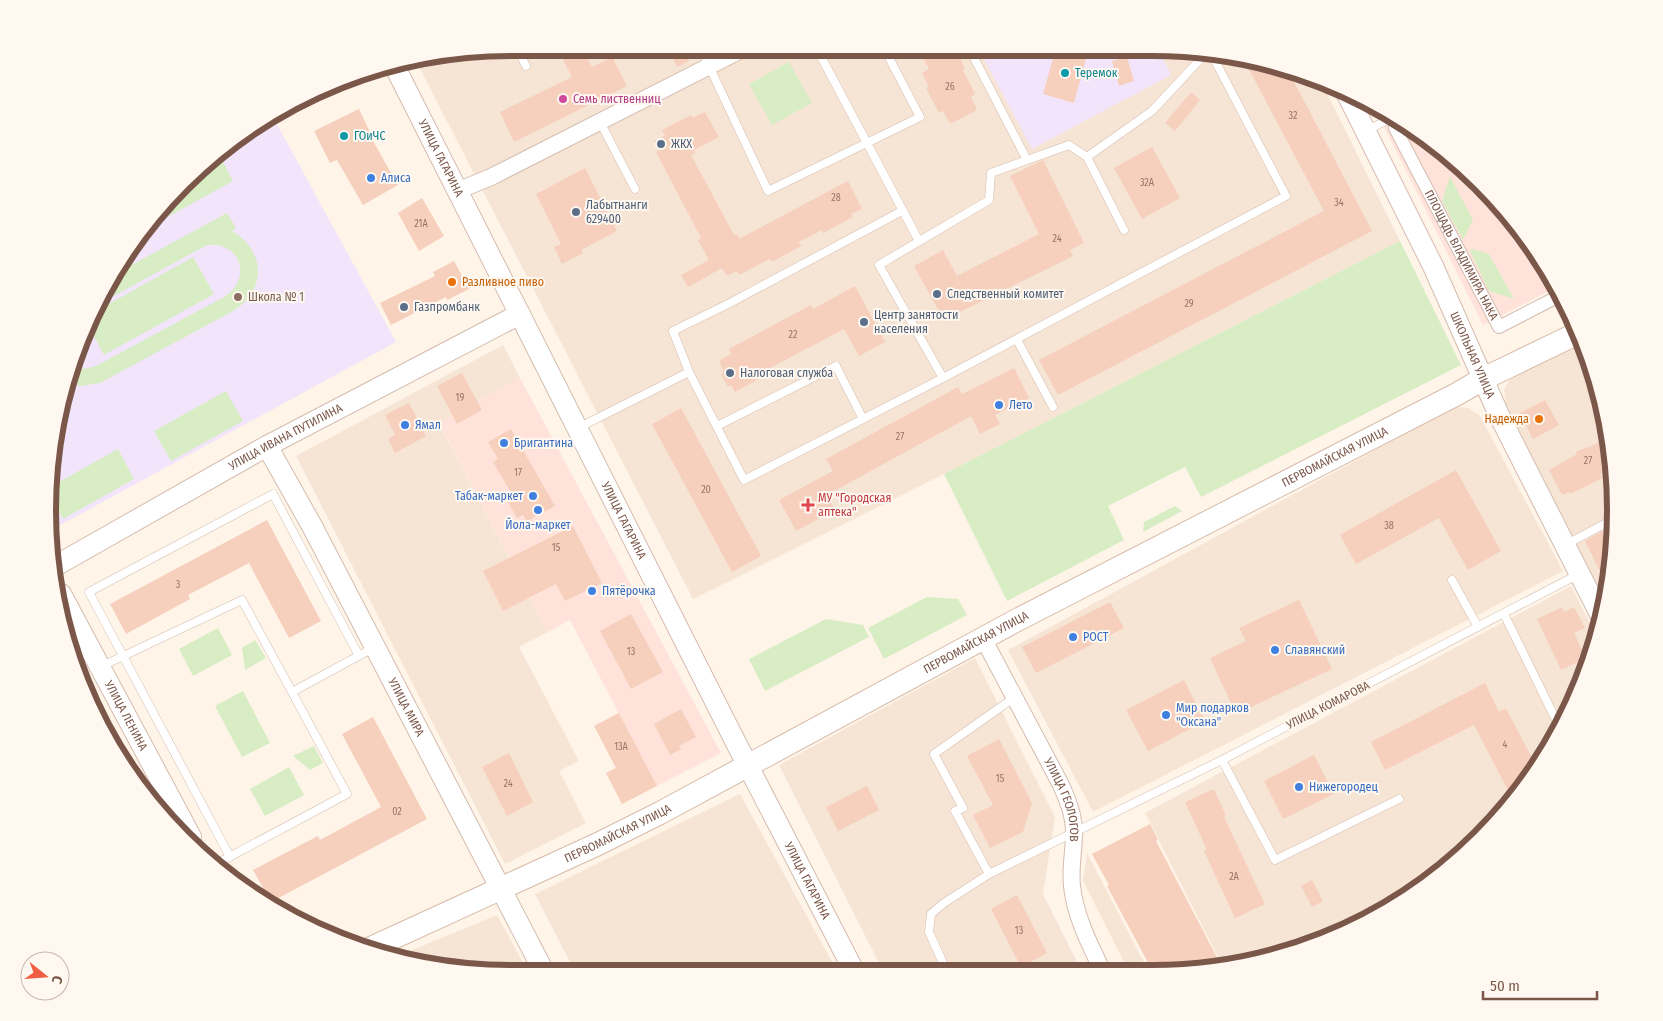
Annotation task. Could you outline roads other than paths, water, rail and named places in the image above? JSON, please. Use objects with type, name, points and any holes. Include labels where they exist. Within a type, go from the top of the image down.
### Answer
[{"type":"main road","name":"ПЕРВОМАЙСКАЯ УЛИЦА","points":[[378,945],[607,840],[748,767],[983,638],[1483,379],[1572,336]]},
{"type":"street","points":[[457,191],[491,177],[730,56]]},
{"type":"street","name":"УЛИЦА ГАГАРИНА","points":[[397,71],[748,767],[851,965]]},
{"type":"street","name":"ШКОЛЬНАЯ УЛИЦА","points":[[1351,102],[1433,266],[1499,415],[1596,607]]},
{"type":"street","name":"ПЛОЩАДЬ ВЛАДИМИРА НАКА","points":[[1396,127],[1499,327],[1554,299]]},
{"type":"street","name":"УЛИЦА ИВАНА ПУТИЛИНА","points":[[59,563],[267,446],[520,314]]},
{"type":"street","name":"УЛИЦА МИРА","points":[[267,446],[312,526],[367,652],[500,889],[540,965]]},
{"type":"street","name":"УЛИЦА ЛЕНИНА","points":[[66,604],[187,830]]},
{"type":"street","name":"УЛИЦА ГЕОЛОГОВ","points":[[983,638],[1016,698],[1071,808],[1074,833],[1072,875],[1075,907],[1100,965]]},
{"type":"lane","points":[[521,56],[526,66]]},
{"type":"lane","points":[[704,56],[768,191],[920,117],[888,56]]},
{"type":"lane","points":[[821,56],[919,241]]},
{"type":"lane","points":[[973,56],[1027,160]]},
{"type":"lane","points":[[1087,157],[1152,111],[1201,59]]},
{"type":"lane","points":[[902,211],[730,303],[673,331],[689,372],[744,480],[1017,340],[1286,196],[1214,60]]},
{"type":"lane","points":[[1366,131],[1386,121]]},
{"type":"lane","points":[[600,122],[635,189]]},
{"type":"lane","points":[[943,378],[879,265],[989,200],[991,173],[1069,145],[1087,157],[1124,230]]},
{"type":"lane","points":[[1017,340],[1052,407]]},
{"type":"lane","points":[[717,426],[836,366],[863,419]]},
{"type":"lane","points":[[578,428],[689,372]]},
{"type":"lane","points":[[230,857],[89,592],[273,494],[367,652],[292,692]]},
{"type":"lane","points":[[1565,545],[1607,523]]},
{"type":"lane","name":"УЛИЦА КОМАРОВА","points":[[944,965],[929,932],[931,914],[944,903],[989,874],[1222,760],[1579,574]]},
{"type":"lane","points":[[1452,580],[1478,628]]},
{"type":"lane","points":[[100,667],[242,600],[347,794],[222,861]]},
{"type":"lane","points":[[1504,614],[1556,719]]},
{"type":"lane","points":[[989,874],[955,812],[963,808],[934,754],[1016,698]]},
{"type":"lane","points":[[1222,760],[1275,860],[1399,799]]},
{"type":"place","name":"Теремок","points":[[1065,73]]},
{"type":"place","name":"Семь лиственниц","points":[[563,99]]},
{"type":"place","name":"ГОиЧС","points":[[344,136]]},
{"type":"place","name":"ЖКХ","points":[[661,144]]},
{"type":"place","name":"Алиса","points":[[371,178]]},
{"type":"place","name":"Лабытнанги 629400","points":[[576,212]]},
{"type":"place","name":"Разливное пиво","points":[[452,282]]},
{"type":"place","name":"Следственный комитет","points":[[937,294]]},
{"type":"place","name":"Школа № 1","points":[[238,297]]},
{"type":"place","name":"Газпромбанк","points":[[404,307]]},
{"type":"place","name":"Центр занятости населения","points":[[864,322]]},
{"type":"place","name":"Налоговая служба","points":[[730,373]]},
{"type":"place","name":"Лето","points":[[999,405]]},
{"type":"place","name":"Надежда","points":[[1539,419]]},
{"type":"place","name":"Ямал","points":[[405,425]]},
{"type":"place","name":"Бригантина","points":[[504,443]]},
{"type":"place","name":"Табак-маркет","points":[[533,496]]},
{"type":"place","name":"МУ \"Городская аптека\"","points":[[808,505]]},
{"type":"place","name":"Йола-маркет","points":[[538,510]]},
{"type":"place","name":"Пятёрочка","points":[[592,591]]},
{"type":"place","name":"РОСТ","points":[[1073,637]]},
{"type":"place","name":"Славянский","points":[[1275,650]]},
{"type":"place","name":"Мир подарков \"Оксана\"","points":[[1166,715]]},
{"type":"place","name":"Нижегородец","points":[[1299,787]]}]
